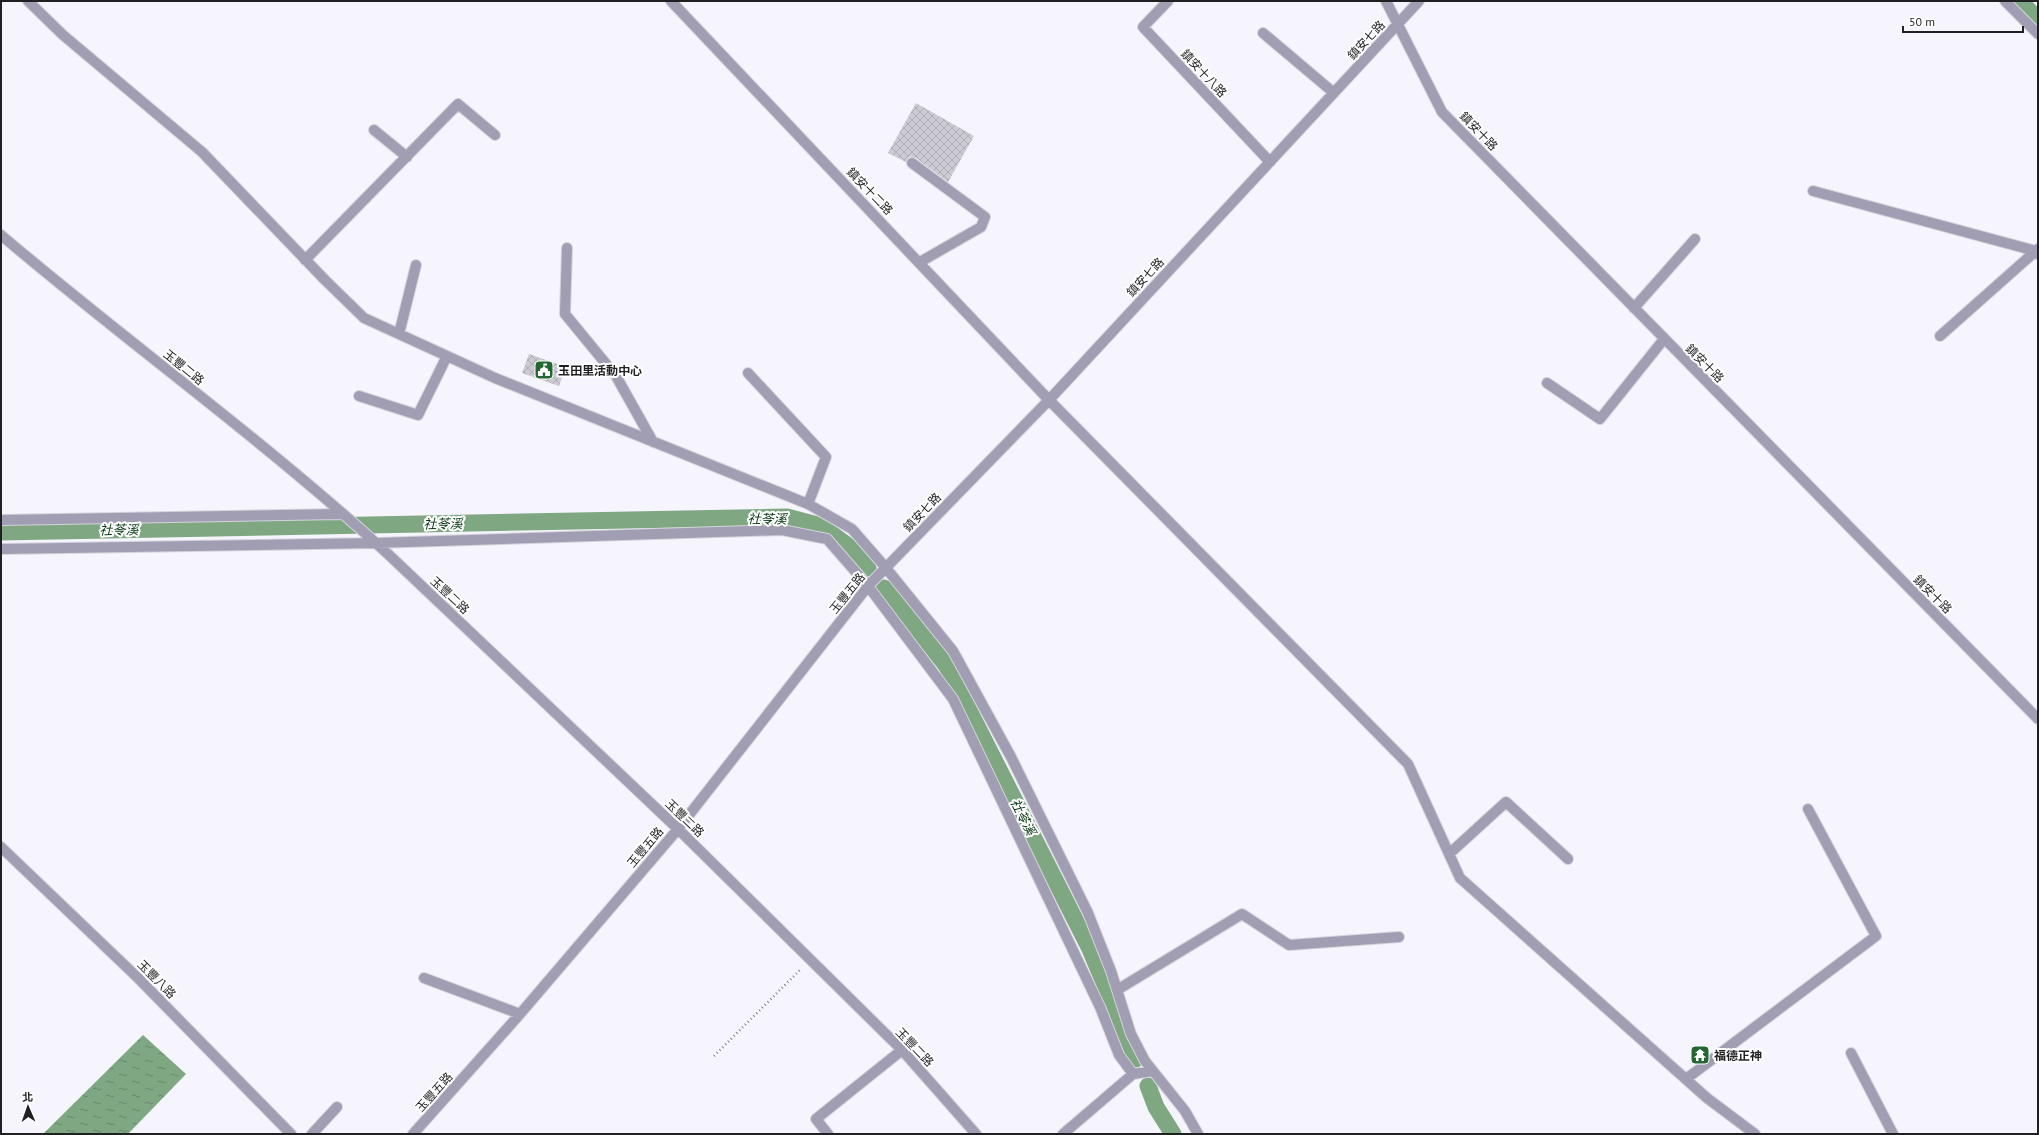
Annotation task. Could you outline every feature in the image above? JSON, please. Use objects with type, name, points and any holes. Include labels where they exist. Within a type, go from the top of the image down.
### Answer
[{"type":"street","points":[[28,1],[63,35],[202,152],[364,318],[495,378],[808,504],[852,529],[886,568],[953,651],[1011,757],[1088,913],[1117,990],[1131,1034],[1145,1061],[1185,1111],[1198,1134]]},
{"type":"street","name":"鎮安十二路","points":[[671,1],[920,262],[1049,400],[1408,764],[1460,878],[1707,1098],[1755,1134]]},
{"type":"street","name":"鎮安十八路","points":[[1168,1],[1143,27],[1270,162]]},
{"type":"street","name":"鎮安十路","points":[[1386,1],[1442,112],[2038,720]]},
{"type":"street","name":"鎮安七路","points":[[886,568],[1049,400],[1419,1]]},
{"type":"street","points":[[2005,1],[2038,34]]},
{"type":"street","points":[[1263,33],[1334,93]]},
{"type":"street","points":[[306,260],[458,104],[495,135]]},
{"type":"street","points":[[374,130],[407,157]]},
{"type":"street","points":[[912,163],[985,217],[981,227],[920,262]]},
{"type":"street","points":[[1813,191],[2037,251]]},
{"type":"street","name":"玉豐二路","points":[[1,235],[290,469],[351,520],[363,534],[376,543],[678,829],[902,1050],[976,1134]]},
{"type":"street","points":[[1634,308],[1695,239]]},
{"type":"street","points":[[567,248],[565,314],[616,376],[653,442]]},
{"type":"street","points":[[1940,336],[2037,251]]},
{"type":"street","points":[[399,334],[416,265]]},
{"type":"street","points":[[1547,383],[1600,419],[1664,339]]},
{"type":"street","points":[[359,396],[418,415],[447,356]]},
{"type":"street","points":[[748,373],[826,457],[808,504]]},
{"type":"street","points":[[1,520],[342,514]]},
{"type":"street","points":[[1,549],[376,543],[782,530],[827,539],[868,586],[954,699],[1100,1007],[1120,1056],[1133,1074]]},
{"type":"street","name":"玉豐五路","points":[[413,1134],[520,1014],[678,829],[868,586],[886,568]]},
{"type":"street","points":[[1450,854],[1506,802],[1568,859]]},
{"type":"street","points":[[1686,1079],[1876,936],[1808,808]]},
{"type":"street","name":"玉豐八路","points":[[1,847],[138,978],[291,1134]]},
{"type":"street","points":[[1117,990],[1242,914],[1289,945],[1399,936]]},
{"type":"street","points":[[424,978],[520,1014]]},
{"type":"street","points":[[828,1134],[816,1119],[902,1050]]},
{"type":"street","points":[[1851,1053],[1893,1134]]},
{"type":"street","points":[[1063,1134],[1133,1074],[1153,1071]]},
{"type":"street","points":[[312,1134],[337,1107]]},
{"type":"path","points":[[714,1056],[810,960]]},
{"type":"water","points":[[143,1035],[186,1074],[128,1134],[43,1134]]},
{"type":"building","points":[[916,103],[974,136],[948,182],[916,158],[909,157],[906,162],[888,153]]},
{"type":"building","name":"玉田里活動中心","points":[[529,354],[566,367],[559,386],[522,373]]},
{"type":"waterway","points":[[2020,1],[2038,20]]},
{"type":"waterway","name":"社苓溪","points":[[1,532],[787,517],[821,526],[855,551],[868,568]]},
{"type":"waterway","name":"社苓溪","points":[[884,588],[946,665],[1090,949],[1136,1059]]},
{"type":"waterway","name":"社苓溪","points":[[1148,1086],[1156,1107],[1173,1134]]},
{"type":"place","name":"玉田里活動中心","points":[[544,370]]},
{"type":"place","name":"福德正神","points":[[1700,1055]]}]
